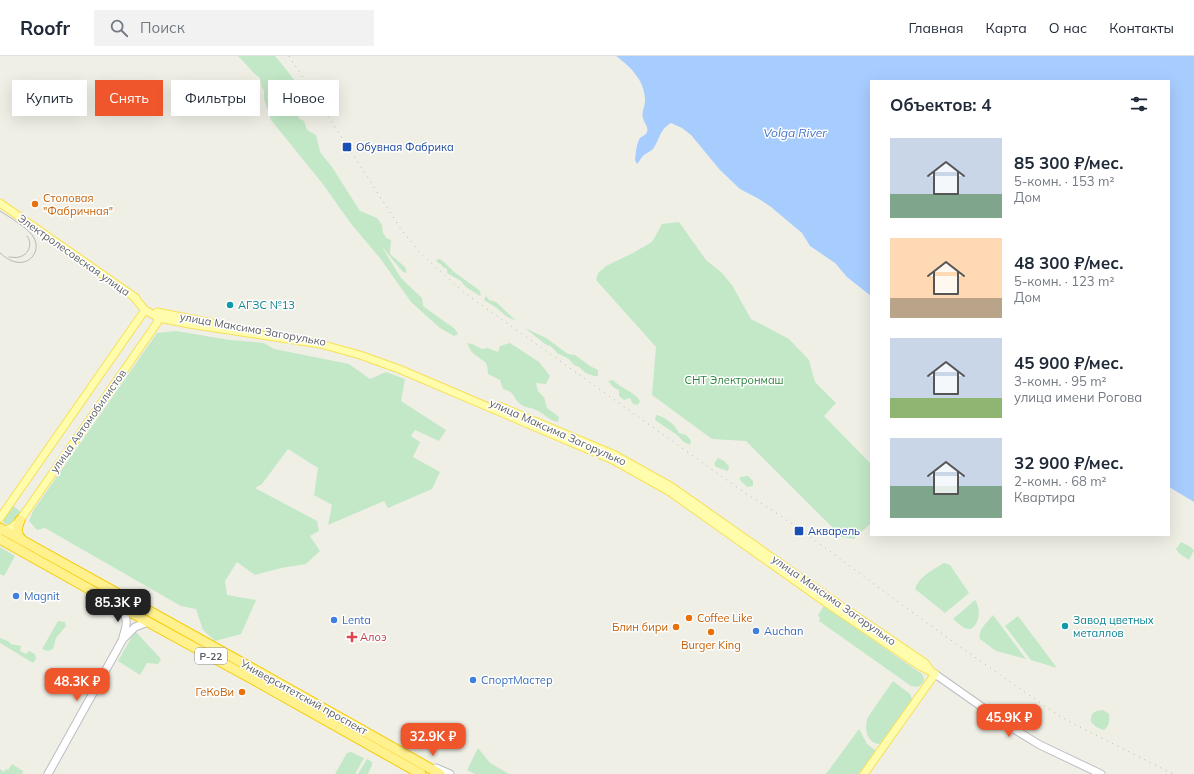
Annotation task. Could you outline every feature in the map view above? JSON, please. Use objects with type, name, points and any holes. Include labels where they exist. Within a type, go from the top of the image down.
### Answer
[{"type":"highway","points":[[20,520],[16,532],[23,541]]},
{"type":"highway","name":"Университетский проспект","points":[[1,530],[259,672],[440,774]]},
{"type":"highway","name":"Университетский проспект","points":[[0,539],[421,774]]},
{"type":"main road","name":"Электролесовская улица","points":[[0,203],[133,296],[146,308]]},
{"type":"main road","points":[[146,308],[158,315]]},
{"type":"main road","name":"улица Автомобилистов","points":[[0,518],[146,308]]},
{"type":"main road","name":"улица Автомобилистов","points":[[1,530],[12,528],[20,520],[152,331],[158,315]]},
{"type":"main road","name":"улица Максима Загорулько","points":[[158,315],[189,324],[320,344],[360,355],[399,369],[613,460],[670,492],[825,602],[920,666],[933,672]]},
{"type":"main road","points":[[48,774],[123,639],[127,618],[117,604]]},
{"type":"main road","points":[[123,639],[135,627],[148,622]]},
{"type":"main road","points":[[864,774],[933,672],[1012,728],[1040,744],[1101,774]]},
{"type":"main road","points":[[409,757],[450,774]]},
{"type":"green space","points":[[238,56],[275,56],[294,80],[268,80],[268,111],[260,78]]},
{"type":"green space","points":[[270,116],[299,116],[298,118],[304,121],[307,130],[316,135],[320,152],[332,167],[360,211],[377,218],[382,225],[383,233],[386,238],[391,240],[390,254],[405,267],[407,273],[403,272],[382,247],[401,278],[422,298],[423,306],[455,329],[458,334],[454,336],[440,328],[411,302],[380,258],[352,225],[322,183],[271,120]]},
{"type":"green space","name":"СНТ Электронмаш","points":[[679,222],[706,260],[722,273],[732,285],[751,319],[789,339],[809,360],[815,382],[836,403],[824,416],[870,463],[870,524],[854,539],[842,537],[746,441],[712,439],[652,395],[656,347],[596,280],[598,273],[606,266],[652,242],[662,224]]},
{"type":"green space","points":[[440,259],[454,272],[479,290],[481,294],[480,296],[466,287],[461,281],[447,273],[447,269],[436,260]]},
{"type":"green space","points":[[486,296],[489,300],[496,302],[515,320],[508,317],[484,300]]},
{"type":"green space","points":[[525,328],[546,338],[568,354],[575,355],[598,370],[598,376],[586,373]]},
{"type":"green space","points":[[176,331],[230,340],[264,343],[274,349],[349,364],[370,379],[386,372],[405,379],[401,401],[446,430],[439,441],[415,430],[411,436],[420,442],[413,457],[440,472],[432,489],[388,508],[384,501],[328,525],[332,505],[314,495],[318,468],[288,449],[262,484],[255,488],[317,521],[319,531],[310,536],[320,551],[306,564],[281,568],[255,575],[237,562],[225,581],[227,595],[256,600],[241,634],[215,641],[203,630],[196,609],[181,606],[45,528],[37,530],[29,521],[33,511],[157,333]]},
{"type":"green space","points":[[467,343],[482,349],[488,348],[498,352],[500,346],[510,343],[539,362],[550,376],[546,384],[536,383],[538,391],[544,397],[547,408],[559,417],[558,422],[552,420],[539,411],[523,406],[519,403],[512,393],[503,389],[500,380],[488,374],[486,363],[473,353]]},
{"type":"green space","points":[[613,380],[638,398],[640,401],[638,405],[633,404],[630,398],[624,400],[619,396],[619,390],[613,387],[608,381]]},
{"type":"green space","points":[[656,415],[670,422],[679,433],[686,435],[691,440],[690,445],[655,420]]},
{"type":"green space","points":[[718,458],[729,466],[728,471],[716,467],[714,464]]},
{"type":"green space","points":[[748,476],[753,481],[753,486],[747,487],[740,480],[740,477]]},
{"type":"green space","points":[[11,504],[21,512],[11,526],[4,523],[3,519]]},
{"type":"green space","points":[[1181,542],[1194,550],[1189,560],[1180,554],[1176,549]]},
{"type":"green space","points":[[0,547],[15,556],[4,576],[0,574]]},
{"type":"green space","points":[[944,563],[950,565],[969,593],[945,613],[915,589],[923,577]]},
{"type":"green space","points":[[975,600],[979,612],[978,620],[970,629],[964,628],[953,619]]},
{"type":"green space","points":[[824,606],[922,674],[924,679],[923,683],[918,687],[911,686],[819,621],[820,618],[818,615]]},
{"type":"green space","points":[[993,615],[1026,659],[996,651],[980,639],[979,636],[981,629]]},
{"type":"green space","points":[[1018,616],[1057,668],[1031,660],[1005,626]]},
{"type":"green space","points":[[58,621],[65,622],[66,626],[56,638],[53,649],[48,651],[42,649]]},
{"type":"green space","points":[[135,631],[161,659],[158,664],[147,663],[140,675],[118,661]]},
{"type":"green space","points":[[0,638],[11,644],[21,646],[20,651],[26,654],[29,651],[35,654],[36,659],[33,663],[0,643]]},
{"type":"green space","points":[[893,681],[910,694],[912,699],[911,704],[909,704],[880,744],[875,743],[867,734],[866,726],[868,717]]},
{"type":"green space","points":[[1103,710],[1109,714],[1108,725],[1104,730],[1096,727],[1091,722],[1091,716],[1093,713]]},
{"type":"green space","points":[[859,729],[867,744],[875,750],[875,753],[859,774],[826,774]]},
{"type":"green space","points":[[478,748],[490,763],[509,774],[475,774],[467,770]]},
{"type":"green space","points":[[351,752],[364,758],[355,774],[335,774],[347,753]]},
{"type":"green space","points":[[367,759],[372,762],[368,774],[358,774]]},
{"type":"green space","points":[[12,764],[23,771],[22,774],[0,774],[0,769],[4,772],[6,769],[8,770]]},
{"type":"water","name":"Volga River","points":[[616,56],[1194,56],[1194,502],[1170,488],[1170,80],[870,80],[870,295],[847,277],[835,263],[810,246],[802,233],[771,207],[740,189],[720,170],[691,135],[682,128],[671,123],[667,126],[653,149],[643,156],[637,164],[635,160],[636,149],[640,138],[647,132],[647,127],[643,116],[645,95],[640,82],[627,65]]},
{"type":"tram line","points":[[0,211],[19,223],[32,235],[36,243],[33,256],[26,261],[12,261],[0,253]]},
{"type":"tram line","points":[[9,257],[19,257],[28,251],[30,242],[27,236]]},
{"type":"railway","points":[[289,56],[401,229],[420,253],[466,294],[745,493],[799,529],[1012,684],[1072,723],[1173,774]]},
{"type":"place","name":"Обувная Фабрика","points":[[347,147]]},
{"type":"place","name":"Столовая \"Фабричная\"","points":[[35,204]]},
{"type":"place","name":"АГЗС №13","points":[[230,305]]},
{"type":"place","name":"Акварель","points":[[799,531]]},
{"type":"place","name":"Magnit","points":[[16,596]]},
{"type":"place","name":"Coffee Like","points":[[689,618]]},
{"type":"place","name":"Lenta","points":[[334,620]]},
{"type":"place","name":"Завод цветных металлов","points":[[1065,626]]},
{"type":"place","name":"Блин бири","points":[[676,627]]},
{"type":"place","name":"Auchan","points":[[756,631]]},
{"type":"place","name":"Burger King","points":[[711,632]]},
{"type":"place","name":"Алоэ","points":[[352,637]]},
{"type":"place","name":"СпортМастер","points":[[473,680]]},
{"type":"place","name":"ГеКоВи","points":[[242,692]]}]
